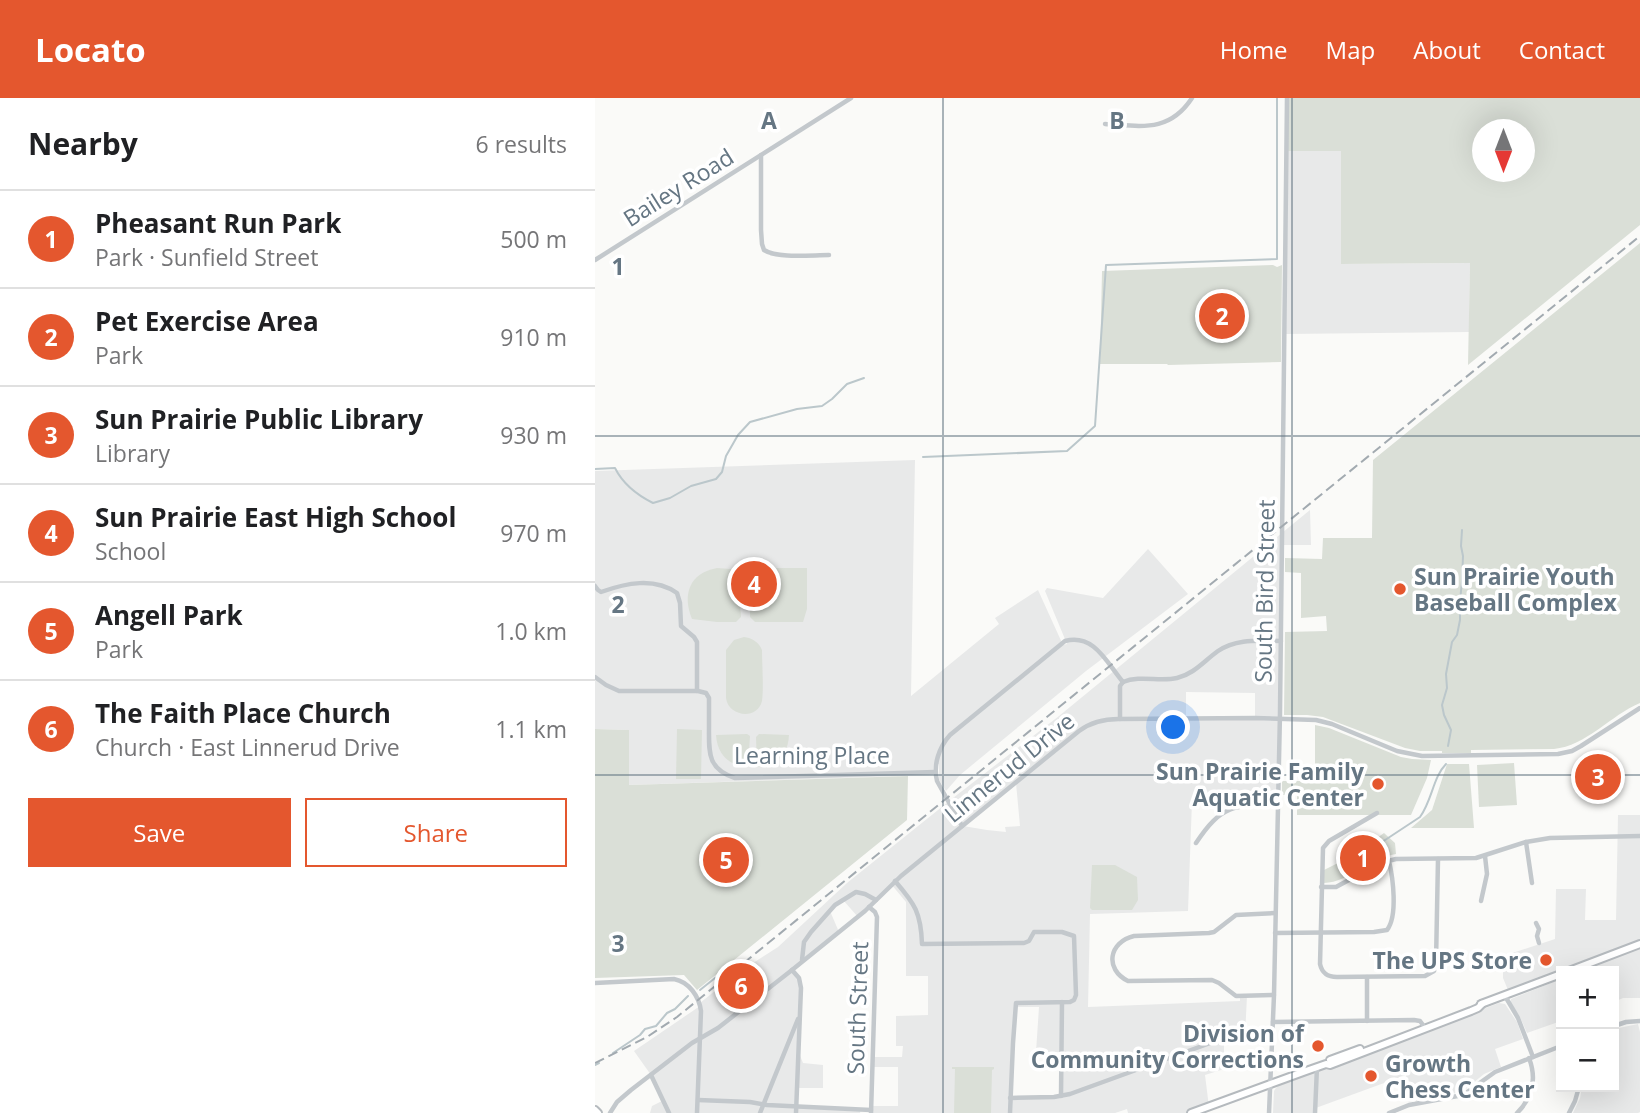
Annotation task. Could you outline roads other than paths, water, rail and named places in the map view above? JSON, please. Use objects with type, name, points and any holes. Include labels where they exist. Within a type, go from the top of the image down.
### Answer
[{"type":"main road","points":[[1582,966],[1640,944]]},
{"type":"main road","points":[[1326,1064],[1556,976]]},
{"type":"main road","points":[[1191,1113],[1210,1110],[1317,1067],[1330,1065],[1459,1016],[1482,1004]]},
{"type":"street","name":"Bailey Road","points":[[595,260],[851,98]]},
{"type":"street","points":[[1105,124],[1159,125],[1178,115],[1192,98]]},
{"type":"street","name":"South Bird Street","points":[[1269,1113],[1279,720],[1287,98]]},
{"type":"street","points":[[761,155],[762,248],[767,253],[829,255]]},
{"type":"street","points":[[595,586],[601,592],[624,584],[646,583],[666,587],[677,593],[681,626],[695,638],[697,644],[697,691],[618,691],[595,677]]},
{"type":"street","points":[[962,826],[937,781],[935,772],[939,754],[947,738],[1061,642],[1074,639],[1091,643],[1123,682]]},
{"type":"street","points":[[1120,719],[1123,682],[1131,679],[1176,678],[1193,671],[1217,652],[1231,645],[1247,641],[1280,642]]},
{"type":"street","name":"Learning Place","points":[[697,691],[706,693],[709,698],[708,751],[714,765],[729,776],[735,778],[935,772]]},
{"type":"street","name":"Linnerud Drive","points":[[610,1113],[620,1100],[650,1075],[700,1037],[718,1028],[792,970],[869,907],[895,881],[1084,728],[1102,720],[1305,720],[1324,722],[1397,751],[1422,756],[1558,754],[1581,746],[1640,708]]},
{"type":"street","points":[[1196,843],[1213,821],[1228,810],[1246,805],[1277,805]]},
{"type":"street","points":[[1377,813],[1325,845],[1322,854],[1320,964],[1326,975],[1420,976],[1434,971],[1438,859]]},
{"type":"street","points":[[1321,887],[1336,887],[1389,860],[1476,858],[1526,842],[1550,838],[1640,836]]},
{"type":"street","points":[[1526,842],[1532,883]]},
{"type":"street","points":[[1481,901],[1487,874],[1485,856]]},
{"type":"street","points":[[1275,933],[1383,932],[1392,921],[1393,882],[1389,860]]},
{"type":"street","points":[[895,881],[919,914],[922,944],[1024,943],[1031,939],[1034,932],[1063,932],[1073,935],[1074,1000],[1016,1003],[1010,1113]]},
{"type":"street","points":[[802,961],[804,942],[835,905],[856,892],[876,900]]},
{"type":"street","name":"South Street","points":[[869,907],[877,917],[871,1112]]},
{"type":"street","points":[[1274,995],[1236,996],[1219,982],[1212,980],[1128,981],[1115,970],[1112,959],[1117,945],[1126,938],[1209,933],[1236,915],[1275,913]]},
{"type":"street","points":[[1536,923],[1539,943]]},
{"type":"street","points":[[792,970],[801,985],[796,1113]]},
{"type":"street","points":[[1367,977],[1367,1021]]},
{"type":"street","points":[[595,983],[671,979],[681,981],[693,992],[700,1003],[697,1113]]},
{"type":"street","points":[[1505,996],[1518,1018],[1534,1077],[1527,1102],[1517,1113]]},
{"type":"street","points":[[1061,1096],[1062,1002]]},
{"type":"street","points":[[760,1113],[800,1014]]},
{"type":"street","points":[[1273,1022],[1403,1023],[1418,1020],[1423,1025]]},
{"type":"street","points":[[1619,1025],[1640,1021]]},
{"type":"street","points":[[1010,1098],[1076,1093],[1220,1038],[1273,1037]]},
{"type":"street","points":[[688,1046],[697,1048],[700,1055]]},
{"type":"street","points":[[1389,1113],[1409,1105],[1463,1095],[1495,1072],[1556,1048]]},
{"type":"street","points":[[1315,1113],[1317,1067]]},
{"type":"street","points":[[650,1075],[669,1113]]},
{"type":"street","points":[[1569,1113],[1578,1092]]},
{"type":"street","points":[[698,1100],[871,1112]]},
{"type":"waterway","points":[[923,457],[1067,451],[1095,426],[1106,265],[1277,259],[1277,98]]},
{"type":"waterway","points":[[595,469],[615,468],[631,488],[653,503],[670,498],[691,486],[716,479],[722,472],[726,456],[738,435],[750,422],[797,409],[822,406],[847,384],[864,378]]},
{"type":"waterway","points":[[1448,746],[1451,730],[1442,705],[1447,688],[1446,674],[1452,642],[1457,635],[1460,620],[1462,530]]},
{"type":"waterway","points":[[1341,865],[1420,817],[1446,764]]},
{"type":"waterway","points":[[700,990],[715,978]]},
{"type":"waterway","points":[[613,1053],[645,1029],[656,1026],[688,996]]},
{"type":"waterway","points":[[595,1065],[599,1063]]},
{"type":"railway","points":[[595,1063],[647,1037],[677,1017],[1640,236]]},
{"type":"place","name":"Pet Exercise Area","points":[[1222,316]]},
{"type":"place","name":"Sun Prairie East High School","points":[[754,584]]},
{"type":"place","name":"Sun Prairie Youth Baseball Complex","points":[[1400,589]]},
{"type":"place","name":"Sun Prairie Public Library","points":[[1598,777]]},
{"type":"place","name":"Sun Prairie Family Aquatic Center","points":[[1378,784]]},
{"type":"place","name":"Pheasant Run Park","points":[[1363,858]]},
{"type":"place","name":"Angell Park","points":[[726,860]]},
{"type":"place","name":"The UPS Store","points":[[1546,960]]},
{"type":"place","name":"The Faith Place Church","points":[[741,986]]},
{"type":"place","name":"Division of Community Corrections","points":[[1318,1046]]},
{"type":"place","name":"Growth Chess Center","points":[[1371,1076]]}]
